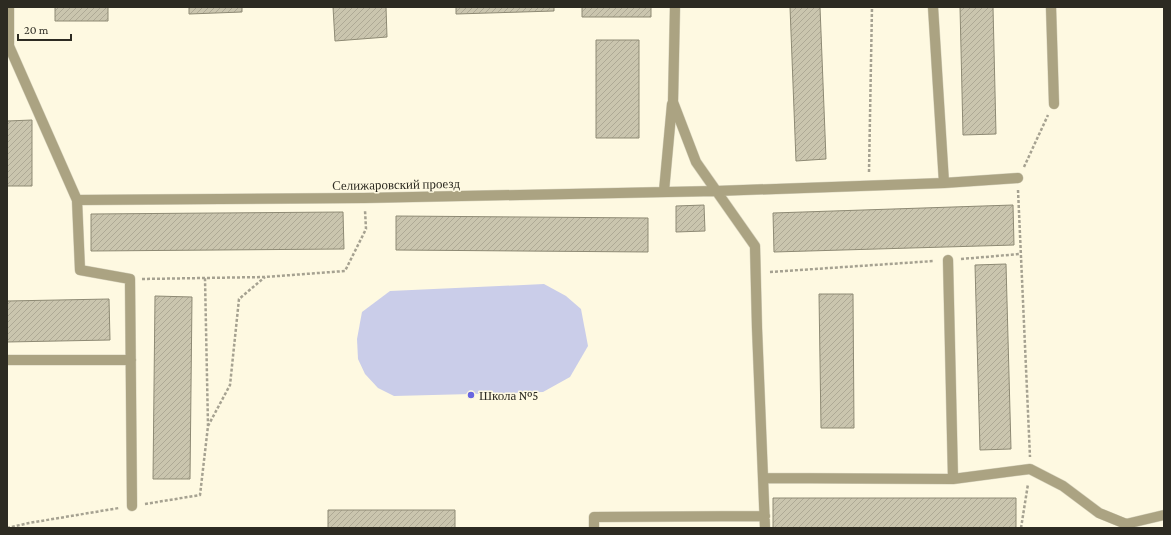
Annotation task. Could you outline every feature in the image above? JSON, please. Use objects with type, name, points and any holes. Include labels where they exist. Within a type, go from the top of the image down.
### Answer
[{"type":"street","points":[[9,7],[8,49],[76,200],[80,270],[130,279],[132,506]]},
{"type":"street","points":[[664,191],[672,102],[675,7]]},
{"type":"street","points":[[933,7],[944,183]]},
{"type":"street","points":[[1051,7],[1054,104]]},
{"type":"street","points":[[672,102],[696,162],[755,246],[765,528]]},
{"type":"street","name":"Селижаровский проезд","points":[[76,200],[364,198],[716,190],[944,183],[1018,178]]},
{"type":"street","points":[[948,260],[953,479]]},
{"type":"street","points":[[7,360],[131,360]]},
{"type":"street","points":[[763,478],[953,479],[1030,469],[1063,486],[1099,513],[1126,524],[1164,514]]},
{"type":"street","points":[[594,528],[594,517],[765,516]]},
{"type":"path","points":[[868,186],[872,7]]},
{"type":"path","points":[[1021,528],[1030,469],[1018,178],[1054,104]]},
{"type":"path","points":[[130,279],[264,277],[345,271],[366,229],[364,198]]},
{"type":"path","points":[[756,273],[1020,254]]},
{"type":"path","points":[[205,278],[208,426],[230,386],[239,300],[264,277]]},
{"type":"shaded area","points":[[544,284],[566,296],[581,309],[588,346],[570,377],[543,392],[394,396],[378,388],[365,374],[358,359],[357,339],[362,312],[390,291]]},
{"type":"building","points":[[55,7],[108,7],[108,21],[55,21]]},
{"type":"building","points":[[189,7],[242,7],[242,12],[189,14]]},
{"type":"building","points":[[333,7],[386,7],[387,37],[335,41]]},
{"type":"building","points":[[456,7],[554,7],[554,11],[456,14]]},
{"type":"building","points":[[582,7],[651,7],[651,17],[582,17]]},
{"type":"building","points":[[790,7],[820,7],[826,159],[796,161]]},
{"type":"building","points":[[960,7],[993,7],[996,134],[963,135]]},
{"type":"building","points":[[596,40],[639,40],[639,138],[596,138]]},
{"type":"building","points":[[32,120],[32,186],[7,186],[7,121]]},
{"type":"building","points":[[704,205],[705,231],[676,232],[676,206]]},
{"type":"building","points":[[1013,205],[1014,245],[774,252],[773,213]]},
{"type":"building","points":[[343,212],[344,249],[91,251],[91,214]]},
{"type":"building","points":[[396,216],[648,218],[648,252],[396,250]]},
{"type":"building","points":[[1006,264],[1011,449],[980,450],[975,265]]},
{"type":"building","points":[[819,294],[853,294],[854,428],[821,428]]},
{"type":"building","points":[[155,296],[192,297],[190,479],[153,479]]},
{"type":"building","points":[[109,299],[110,340],[7,342],[7,301]]},
{"type":"building","points":[[773,498],[1016,498],[1016,528],[773,528]]},
{"type":"building","points":[[328,510],[455,510],[455,528],[328,528]]},
{"type":"place","name":"Школа №5","points":[[471,395]]}]
